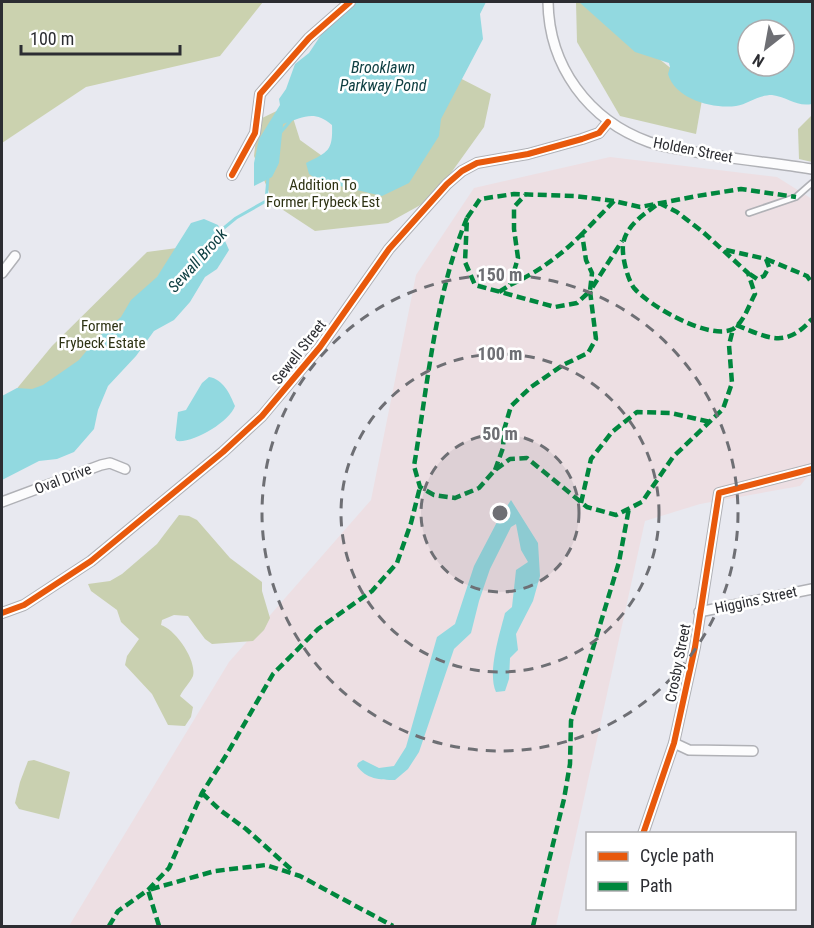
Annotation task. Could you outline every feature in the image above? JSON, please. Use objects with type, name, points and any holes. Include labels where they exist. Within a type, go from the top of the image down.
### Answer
[{"type":"street","points":[[231,175],[255,133],[260,94],[309,38],[350,2]]},
{"type":"street","name":"Holden Street","points":[[548,2],[558,57],[585,100],[608,122],[650,143],[743,160],[813,169]]},
{"type":"street","name":"Sewell Street","points":[[2,613],[24,605],[91,561],[262,417],[320,347],[389,249],[441,190],[462,171],[477,163],[528,154],[582,139],[599,133],[608,122]]},
{"type":"street","points":[[2,273],[15,256]]},
{"type":"street","name":"Oval Drive","points":[[2,502],[101,465],[110,463],[125,469]]},
{"type":"street","name":"Crosby Street","points":[[644,832],[674,743],[695,647],[719,494],[813,468]]},
{"type":"street","name":"Higgins Street","points":[[699,612],[813,589]]},
{"type":"street","points":[[674,743],[689,750],[753,751]]},
{"type":"lane","points":[[749,213],[796,197],[813,183]]},
{"type":"shaded area","points":[[610,157],[777,177],[812,199],[812,471],[800,486],[700,504],[645,521],[556,926],[69,926],[229,662],[371,500],[416,275],[474,188]]},
{"type":"green space","points":[[2,2],[263,2],[220,56],[86,87],[2,143]]},
{"type":"green space","points":[[576,2],[588,2],[703,94],[696,134],[620,116],[577,42]]},
{"type":"green space","name":"Addition To Former Frybeck Est","points":[[452,74],[491,94],[484,127],[433,198],[388,223],[315,231],[274,204],[254,156],[258,120],[289,105],[300,140],[325,158]]},
{"type":"green space","points":[[812,115],[812,162],[799,159],[798,129]]},
{"type":"green space","name":"Former Frybeck Estate","points":[[177,248],[74,401],[5,403],[52,346],[147,252]]},
{"type":"green space","points":[[179,515],[197,520],[230,558],[262,582],[262,591],[270,618],[264,630],[253,641],[212,644],[205,639],[188,616],[174,615],[162,620],[161,625],[172,632],[184,646],[192,662],[193,676],[180,696],[193,707],[191,717],[185,726],[168,725],[152,694],[125,665],[127,656],[139,639],[121,622],[117,610],[91,591],[88,584],[110,581],[122,574],[157,544]]},
{"type":"green space","points":[[34,760],[70,772],[59,819],[19,809],[15,803],[28,761]]},
{"type":"water","name":"Brooklawn Parkway Pond","points":[[354,2],[486,2],[480,14],[483,39],[441,119],[439,136],[409,183],[382,196],[319,181],[309,174],[306,163],[328,150],[332,125],[314,116],[303,117],[283,124],[279,163],[272,177],[254,186],[254,163],[259,139],[280,105],[279,99],[286,89],[295,64],[309,53],[325,29],[337,21]]},
{"type":"water","points":[[579,2],[812,2],[812,104],[801,104],[772,95],[762,96],[736,106],[706,104],[678,90],[668,74],[669,63],[635,52]]},
{"type":"water","points":[[204,219],[218,225],[229,250],[217,269],[205,277],[190,302],[174,320],[154,331],[136,356],[108,386],[98,410],[94,429],[74,452],[57,459],[39,461],[2,480],[2,396],[17,388],[32,389],[43,385],[79,360],[97,338],[121,317],[131,300],[157,277],[191,223]]},
{"type":"water","points":[[209,377],[222,384],[235,406],[226,418],[210,430],[192,439],[177,441],[175,438],[178,412],[186,410],[202,383]]},
{"type":"water","points":[[511,500],[538,543],[540,576],[533,601],[516,634],[518,650],[510,658],[509,679],[505,691],[496,692],[493,674],[495,653],[505,613],[512,607],[516,570],[528,562],[521,550],[516,524],[511,527],[490,569],[471,633],[454,649],[419,752],[408,769],[395,780],[379,779],[365,774],[357,766],[358,763],[363,760],[379,768],[394,766],[406,747],[437,637],[455,624],[474,566]]},
{"type":"waterway","name":"Sewall Brook","points":[[281,132],[292,119]]},
{"type":"waterway","name":"Sewall Brook","points":[[219,232],[236,218],[266,201],[268,177]]},
{"type":"marked path","points":[[614,201],[582,234],[586,260],[592,273],[590,291],[577,303],[555,307],[475,285],[465,262],[467,218],[480,199],[514,194],[575,196],[614,201],[640,207],[741,189],[796,197]]},
{"type":"marked path","points":[[499,292],[510,285],[518,258],[514,207],[525,195]]},
{"type":"marked path","points":[[659,203],[677,212],[703,232],[748,273],[755,294],[743,318],[733,329],[710,330],[680,320],[653,304],[631,284],[624,258],[623,245],[626,234],[634,223],[659,203]]},
{"type":"marked path","points":[[467,218],[456,247],[440,308],[414,466],[420,487],[434,495],[455,498],[479,488],[495,470],[510,459],[527,458],[587,507],[616,515],[642,502],[673,457],[723,409],[732,383],[729,345],[733,329]]},
{"type":"marked path","points":[[510,285],[548,263],[582,234]]},
{"type":"marked path","points":[[495,470],[503,448],[504,430],[511,406],[531,387],[563,365],[588,353],[596,339],[590,291],[622,241]]},
{"type":"marked path","points":[[726,250],[766,259],[769,267],[764,276],[757,279],[748,273]]},
{"type":"marked path","points":[[766,259],[807,276],[812,283]]},
{"type":"marked path","points":[[736,325],[767,337],[785,338],[812,319]]},
{"type":"marked path","points":[[581,503],[591,459],[612,432],[637,412],[671,413],[710,422]]},
{"type":"marked path","points":[[109,926],[118,911],[148,890],[169,868],[202,793],[273,674],[318,629],[372,591],[397,563],[411,523],[420,487]]},
{"type":"marked path","points":[[533,926],[564,799],[570,764],[571,721],[619,562],[629,508]]},
{"type":"marked path","points":[[202,793],[293,871]]},
{"type":"marked path","points":[[159,926],[148,890],[215,871],[266,865],[300,876],[393,926]]},
{"type":"cycle path","points":[[232,175],[255,133],[260,94],[309,38],[350,2]]},
{"type":"cycle path","points":[[2,613],[24,605],[91,561],[223,452],[262,416],[320,347],[389,249],[447,184],[462,171],[477,163],[528,154],[582,139],[599,133],[608,122]]},
{"type":"cycle path","points":[[644,832],[674,743],[695,647],[719,493],[812,469]]}]
